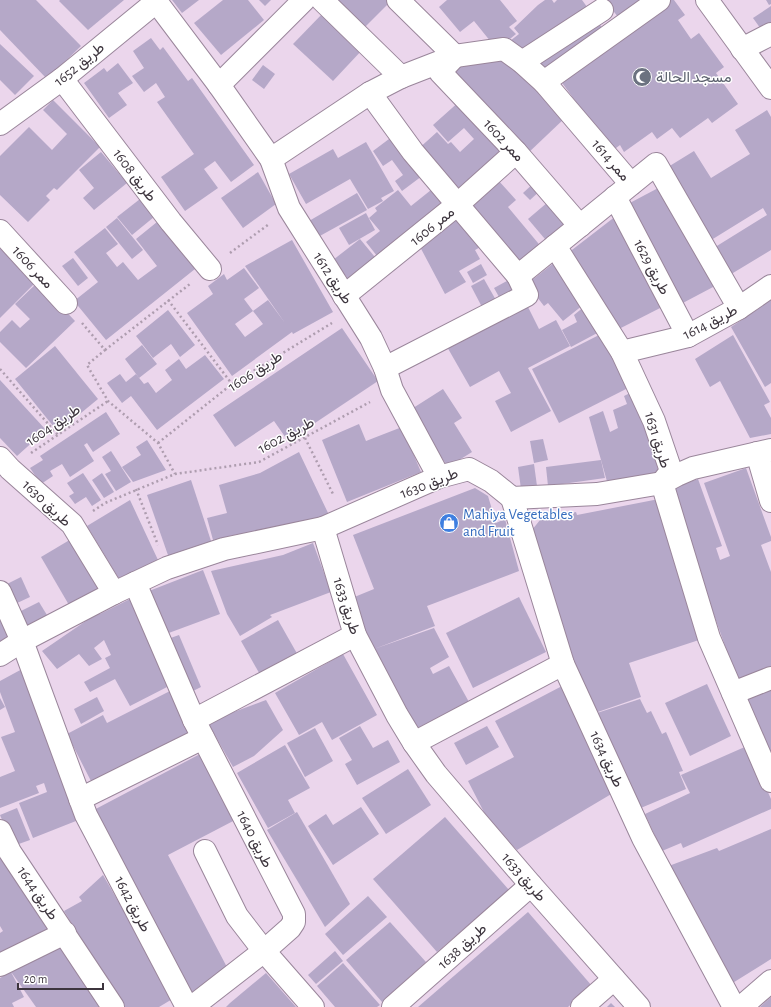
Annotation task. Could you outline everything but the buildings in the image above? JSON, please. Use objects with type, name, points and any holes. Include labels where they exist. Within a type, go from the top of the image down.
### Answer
[{"type":"street","points":[[219,85],[304,0]]},
{"type":"street","points":[[322,0],[401,78]]},
{"type":"street","points":[[398,0],[455,56]]},
{"type":"street","points":[[544,82],[659,0]]},
{"type":"street","points":[[707,0],[771,88]]},
{"type":"street","name":"طريق 1612","points":[[156,1],[219,85],[271,159],[289,208],[371,338],[385,368],[392,390],[439,477]]},
{"type":"street","name":"طريق 1652","points":[[0,124],[62,79],[156,1]]},
{"type":"street","points":[[522,62],[598,5],[616,31]]},
{"type":"street","points":[[742,49],[771,34]]},
{"type":"street","name":"ممر 1614","points":[[271,159],[370,93],[401,78],[455,56],[504,49],[522,62],[544,82],[623,191],[656,164],[739,308]]},
{"type":"street","name":"ممر 1602","points":[[455,56],[440,72],[516,152],[580,226]]},
{"type":"street","name":"طريق 1608","points":[[62,79],[171,222],[210,269]]},
{"type":"street","points":[[370,93],[413,152],[518,276],[527,295],[385,368]]},
{"type":"street","name":"ممر 1606","points":[[344,296],[458,204],[516,152]]},
{"type":"street","points":[[518,276],[623,191]]},
{"type":"street","name":"طريق 1629","points":[[623,191],[688,336]]},
{"type":"street","name":"ممر 1606","points":[[0,232],[66,303]]},
{"type":"street","name":"طريق 1631","points":[[555,246],[622,352],[654,420],[671,471],[662,483],[709,638],[771,781]]},
{"type":"street","name":"طريق 1614","points":[[622,352],[688,336],[739,308],[771,286]]},
{"type":"street","points":[[512,498],[597,494],[662,483],[677,474],[693,468],[764,452],[771,501]]},
{"type":"street","name":"طريق 1630","points":[[5,463],[72,524],[114,593]]},
{"type":"street","name":"طريق 1630","points":[[0,655],[22,641],[114,593],[167,568],[224,549],[323,528],[439,477],[469,469],[491,481],[512,498]]},
{"type":"street","name":"طريق 1634","points":[[512,498],[563,664],[643,838],[734,1007]]},
{"type":"street","name":"طريق 1633","points":[[323,528],[355,635],[397,715],[414,743],[436,774],[531,885],[639,1007]]},
{"type":"street","name":"طريق 1640","points":[[136,583],[199,729],[294,914],[294,922],[290,928],[264,951],[192,1007]]},
{"type":"street","points":[[0,592],[22,641]]},
{"type":"street","points":[[80,799],[355,635]]},
{"type":"street","name":"طريق 1642","points":[[22,641],[86,815],[188,1007]]},
{"type":"street","points":[[414,743],[563,664]]},
{"type":"street","points":[[733,693],[771,678]]},
{"type":"street","name":"طريق 1644","points":[[0,831],[10,852],[114,1007]]},
{"type":"street","points":[[205,851],[237,916],[264,951],[313,1007]]},
{"type":"street","name":"طريق 1638","points":[[393,1007],[531,885]]},
{"type":"street","name":"طريق 1644","points":[[0,965],[65,933]]},
{"type":"street","points":[[582,1007],[614,979]]},
{"type":"street","points":[[741,1007],[771,981]]},
{"type":"path","name":"طريق 1606","points":[[158,443],[232,384],[337,319],[344,296]]},
{"type":"path","points":[[168,300],[232,384]]},
{"type":"path","points":[[66,303],[105,350],[87,365],[108,400],[158,443],[175,474]]},
{"type":"path","points":[[0,370],[58,435]]},
{"type":"path","name":"طريق 1602","points":[[72,524],[105,503],[175,474],[259,462],[392,390]]},
{"type":"path","name":"طريق 1604","points":[[5,463],[58,435],[108,400]]},
{"type":"path","points":[[305,438],[344,518]]},
{"type":"path","points":[[136,490],[167,568]]},
{"type":"place","name":"مسجد الحالة","points":[[642,77]]},
{"type":"place","name":"Mahiya Vegetables and Fruit","points":[[449,523]]}]
